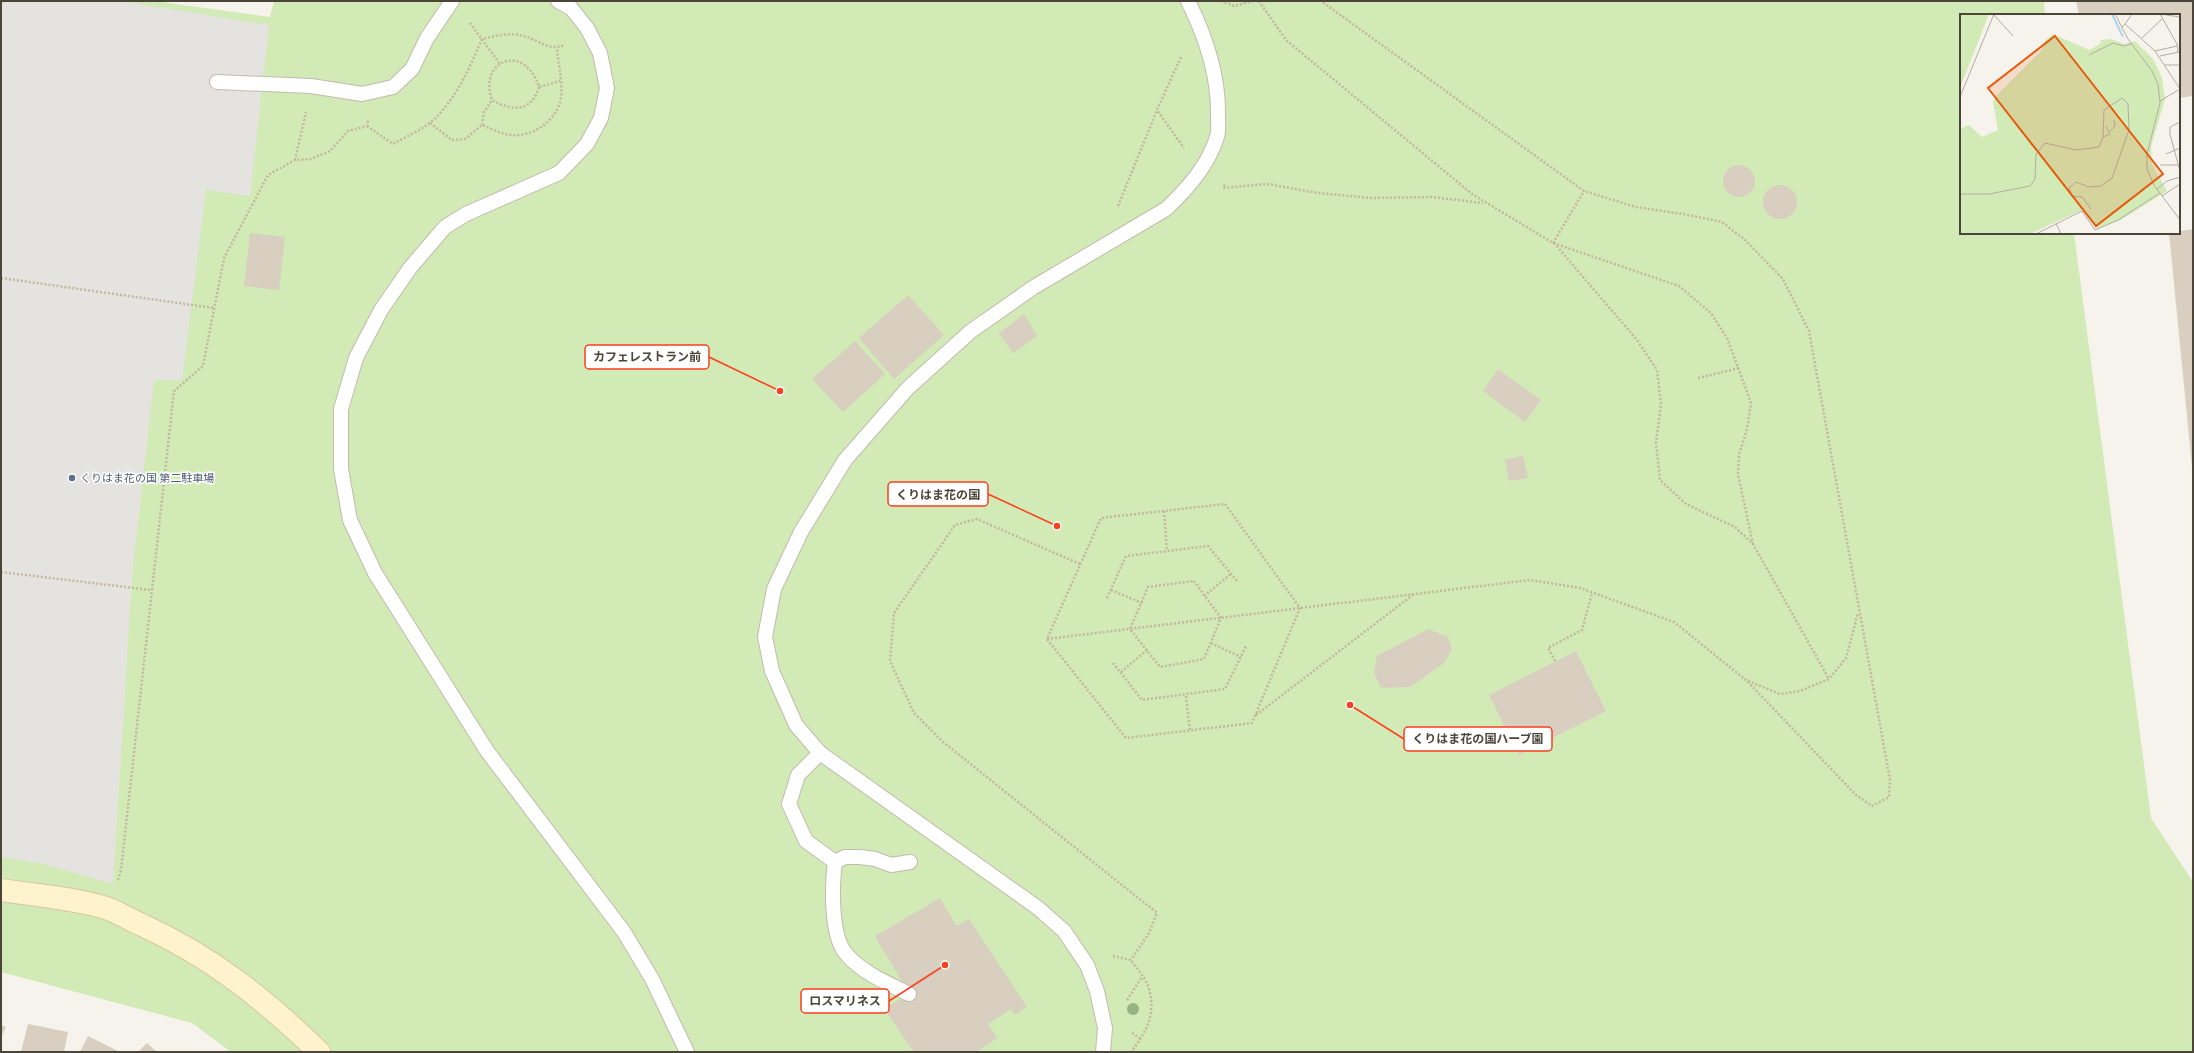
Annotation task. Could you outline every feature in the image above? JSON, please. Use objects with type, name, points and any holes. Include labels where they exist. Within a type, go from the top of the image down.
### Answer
[{"type":"street","points":[[1,890],[44,896],[106,908],[174,940],[234,977],[282,1016],[319,1052]]},
{"type":"lane","points":[[217,82],[311,86],[362,94],[393,87],[412,69],[427,38],[452,1]]},
{"type":"lane","points":[[558,1],[571,8],[587,28],[600,53],[607,88],[601,118],[587,144],[559,173],[466,214],[445,227],[410,268],[381,310],[356,358],[341,409],[341,469],[350,520],[375,573],[487,751],[624,932],[652,979],[687,1052]]},
{"type":"lane","points":[[1103,1052],[1106,1028],[1097,991],[1087,965],[1064,931],[1038,908],[820,753],[796,725],[772,671],[765,637],[774,589],[801,532],[845,460],[908,388],[971,331],[1034,287],[1166,209],[1183,193],[1200,171],[1218,136],[1219,93],[1213,62],[1198,21],[1188,1]]},
{"type":"lane","points":[[820,753],[798,775],[789,804],[806,841],[835,862]]},
{"type":"lane","points":[[835,862],[845,857],[875,859],[891,865],[910,862]]},
{"type":"lane","points":[[835,862],[832,886],[834,914],[840,941],[845,954],[863,969],[908,994]]},
{"type":"path","points":[[1221,8],[1220,1],[1234,6],[1254,1]]},
{"type":"path","points":[[1259,1],[1286,40],[1472,194],[1553,243],[1679,286],[1711,312],[1727,338],[1751,403],[1747,429],[1739,455],[1738,474],[1753,544]]},
{"type":"path","points":[[1047,639],[1530,580],[1580,588],[1674,622],[1747,681],[1856,795],[1872,806],[1889,797],[1890,780],[1809,331],[1783,279],[1745,240],[1722,222],[1689,215],[1636,207],[1584,191],[1321,1]]},
{"type":"path","points":[[467,20],[482,38],[500,64]]},
{"type":"path","points":[[1100,248],[1157,110],[1198,21]]},
{"type":"path","points":[[482,38],[518,35],[536,39],[547,47],[557,48],[566,45],[587,28]]},
{"type":"path","points":[[117,882],[121,870],[174,391],[203,366],[224,258],[268,175],[295,160],[311,159],[330,151],[348,131],[367,126],[393,144],[430,123],[452,100],[470,66],[482,38]]},
{"type":"path","points":[[482,125],[500,133],[512,136],[534,132],[548,122],[558,108],[561,96],[557,48]]},
{"type":"path","points":[[539,87],[534,73],[525,64],[518,60],[508,60],[500,64],[489,80],[489,91],[492,100],[507,109],[523,107],[531,101],[539,87],[560,81]]},
{"type":"path","points":[[295,160],[311,86]]},
{"type":"path","points":[[367,126],[370,92]]},
{"type":"path","points":[[430,123],[452,140],[465,139],[482,125],[484,112],[492,100]]},
{"type":"path","points":[[1157,110],[1200,171]]},
{"type":"path","points":[[1226,182],[1223,188],[1267,184],[1318,193],[1372,198],[1432,197],[1486,203]]},
{"type":"path","points":[[1553,243],[1584,191]]},
{"type":"path","points":[[1553,243],[1637,340],[1657,370],[1661,404],[1656,443],[1660,480],[1686,504],[1735,527],[1753,544],[1829,679]]},
{"type":"path","points":[[1,278],[214,308]]},
{"type":"path","points":[[1698,378],[1739,368]]},
{"type":"path","points":[[1047,639],[1100,518],[1164,510],[1225,504],[1300,608]]},
{"type":"path","points":[[1164,510],[1167,551]]},
{"type":"path","points":[[1080,564],[977,519],[955,525],[894,613],[890,661],[914,713],[943,742],[1157,913],[1149,933],[1131,960],[1148,986],[1152,1014],[1141,1039],[1131,1052]]},
{"type":"path","points":[[1107,598],[1126,556],[1208,546],[1237,581]]},
{"type":"path","points":[[1,572],[152,590]]},
{"type":"path","points":[[1204,596],[1231,574]]},
{"type":"path","points":[[1130,629],[1148,587],[1194,581],[1221,618]]},
{"type":"path","points":[[1111,590],[1142,603]]},
{"type":"path","points":[[1555,661],[1548,648],[1582,630],[1592,592]]},
{"type":"path","points":[[1255,716],[1414,594]]},
{"type":"path","points":[[1047,639],[1126,738],[1190,731],[1252,723],[1300,608]]},
{"type":"path","points":[[1747,681],[1780,694],[1800,691],[1829,679],[1846,658],[1859,611]]},
{"type":"path","points":[[1130,629],[1160,667],[1204,659],[1221,618]]},
{"type":"path","points":[[1211,643],[1241,657]]},
{"type":"path","points":[[1113,663],[1142,700],[1186,696],[1226,689],[1246,646]]},
{"type":"path","points":[[1121,672],[1147,650]]},
{"type":"path","points":[[1186,696],[1190,731]]},
{"type":"path","points":[[1125,1003],[1131,991],[1142,977]]},
{"type":"path","points":[[1130,1029],[1133,1034],[1141,1039]]},
{"type":"green space","points":[[1,1],[154,1],[270,17],[274,1],[2044,1],[2045,14],[1960,14],[1960,234],[2074,234],[2151,818],[2193,882],[2193,1052],[231,1052],[192,1023],[1,972]]},
{"type":"shaded area","name":"くりはま花の国 第二駐車場","points":[[1,1],[120,1],[269,25],[250,196],[206,190],[182,380],[154,380],[132,575],[113,884],[43,864],[1,857]]},
{"type":"building","points":[[2076,1],[2193,1],[2193,96],[2180,98],[2180,14],[2079,14]]},
{"type":"building","points":[[1736,165],[1742,165],[1752,172],[1755,181],[1754,187],[1748,194],[1742,197],[1736,197],[1726,190],[1723,184],[1723,178],[1730,168]]},
{"type":"building","points":[[1777,185],[1783,185],[1787,186],[1794,192],[1797,202],[1796,209],[1790,216],[1783,219],[1777,219],[1773,218],[1766,212],[1763,205],[1763,199],[1764,195],[1770,188]]},
{"type":"building","points":[[2193,229],[2193,467],[2169,234],[2180,234],[2180,231]]},
{"type":"building","points":[[250,233],[285,237],[279,290],[244,286]]},
{"type":"building","points":[[908,295],[944,335],[894,379],[859,338]]},
{"type":"building","points":[[1024,314],[1037,336],[1013,353],[999,333]]},
{"type":"building","points":[[855,341],[885,374],[843,412],[812,379]]},
{"type":"building","points":[[1498,369],[1541,400],[1525,422],[1483,391]]},
{"type":"building","points":[[1523,455],[1528,478],[1509,481],[1505,460]]},
{"type":"building","points":[[1428,629],[1448,637],[1452,650],[1443,664],[1410,687],[1381,688],[1374,673],[1377,656]]},
{"type":"building","points":[[1576,651],[1606,711],[1519,755],[1489,695]]},
{"type":"building","points":[[940,898],[957,926],[969,919],[1027,1007],[1014,1015],[1011,1009],[988,1024],[997,1038],[976,1052],[914,1052],[884,1009],[909,994],[875,936]]},
{"type":"building","points":[[28,1024],[68,1032],[64,1052],[21,1052]]},
{"type":"building","points":[[1,1025],[6,1027],[1,1038]]},
{"type":"building","points":[[88,1036],[120,1052],[80,1052]]},
{"type":"building","points":[[147,1043],[157,1052],[138,1052]]},
{"type":"place","name":"カフェレストラン前","points":[[780,391]]},
{"type":"place","name":"くりはま花の国 第二駐車場","points":[[72,478]]},
{"type":"place","name":"くりはま花の国","points":[[1057,526]]},
{"type":"place","name":"くりはま花の国ハーブ園","points":[[1350,705]]},
{"type":"place","name":"ロスマリネス","points":[[945,965]]}]
